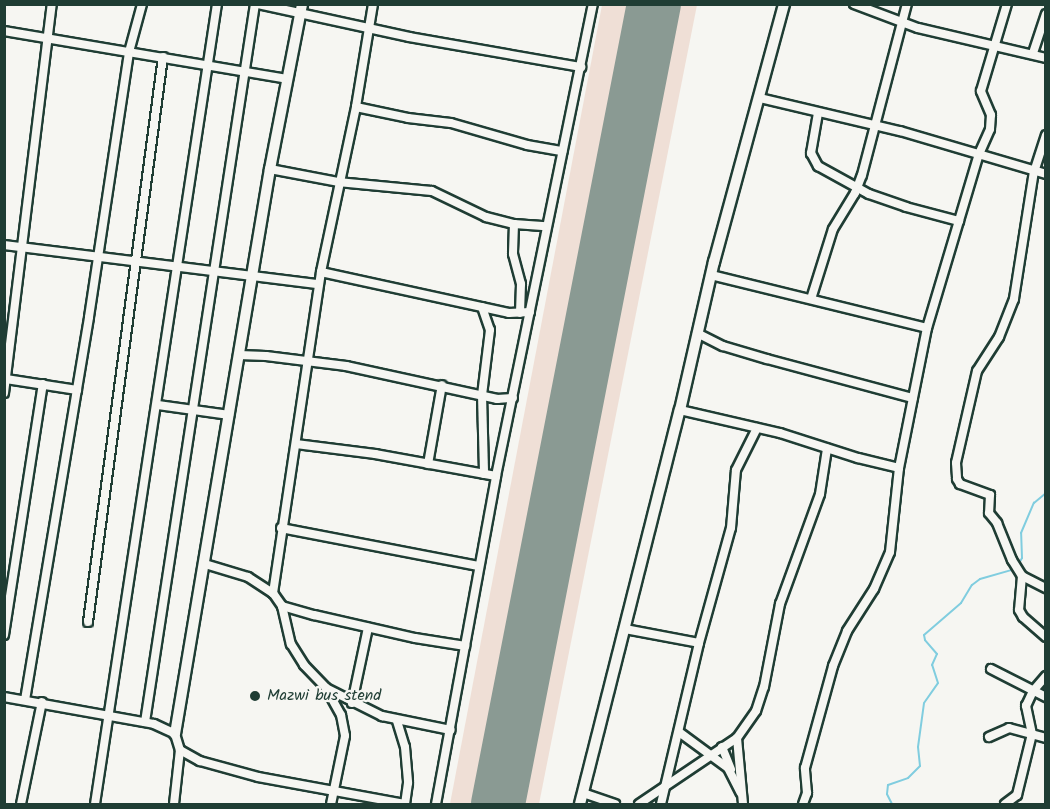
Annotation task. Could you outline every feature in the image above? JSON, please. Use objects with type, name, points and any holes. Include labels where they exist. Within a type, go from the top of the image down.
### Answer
[{"type":"street","points":[[4,393],[52,4]]},
{"type":"street","points":[[25,700],[77,390],[129,52],[142,4]]},
{"type":"street","points":[[95,804],[158,405],[217,4]]},
{"type":"street","points":[[145,722],[194,409],[212,269],[256,4],[301,9],[368,28],[581,67]]},
{"type":"street","points":[[273,593],[321,272],[338,182],[356,107],[373,4]]},
{"type":"street","points":[[436,804],[451,730],[478,566],[513,398],[525,313],[581,67],[592,4]]},
{"type":"street","points":[[615,804],[581,799],[680,410],[711,275],[784,4]]},
{"type":"street","points":[[854,4],[901,23],[992,47],[1033,53],[1046,58]]},
{"type":"street","points":[[811,299],[833,229],[857,189],[907,4]]},
{"type":"street","points":[[803,804],[807,793],[804,776],[807,760],[833,666],[847,631],[874,589],[890,552],[899,468],[927,328],[991,121],[981,92],[992,47],[1007,4]]},
{"type":"street","points":[[174,804],[180,750],[176,734],[270,169],[301,9]]},
{"type":"street","points":[[1033,53],[1046,14]]},
{"type":"street","points":[[4,31],[287,79]]},
{"type":"street","points":[[88,622],[163,57]]},
{"type":"street","points":[[760,98],[875,126],[1046,174]]},
{"type":"street","points":[[356,107],[408,118],[461,125],[527,145],[562,151]]},
{"type":"street","points":[[818,112],[812,146],[813,159],[818,166],[857,189],[906,207],[959,221]]},
{"type":"street","points":[[1046,135],[1034,171],[1014,299],[999,337],[976,371],[956,463],[957,479],[960,484],[990,495],[989,513],[998,523],[1009,553],[1022,576],[1046,588]]},
{"type":"street","points":[[270,169],[338,182],[432,191],[486,217],[514,224],[546,226]]},
{"type":"street","points":[[514,224],[513,254],[520,277],[525,313]]},
{"type":"street","points":[[4,245],[253,274],[319,284]]},
{"type":"street","points":[[321,272],[482,307],[525,313]]},
{"type":"street","points":[[711,275],[927,328]]},
{"type":"street","points":[[482,307],[490,330],[482,395],[484,474]]},
{"type":"street","points":[[697,333],[723,346],[913,398]]},
{"type":"street","points":[[239,356],[309,360],[442,385],[501,399],[513,398]]},
{"type":"street","points":[[6,379],[77,390]]},
{"type":"street","points":[[4,635],[43,384]]},
{"type":"street","points":[[428,464],[442,385]]},
{"type":"street","points":[[158,405],[229,415]]},
{"type":"street","points":[[680,410],[757,428],[899,468]]},
{"type":"street","points":[[661,804],[668,784],[699,643],[732,522],[736,470],[757,428]]},
{"type":"street","points":[[296,444],[496,476]]},
{"type":"street","points":[[639,804],[648,801],[668,784],[737,738],[756,711],[764,687],[780,604],[820,494],[826,449]]},
{"type":"street","points":[[281,528],[478,566]]},
{"type":"street","points":[[205,564],[248,578],[273,593],[282,606],[291,644],[304,665],[326,688],[341,715],[345,736],[331,804]]},
{"type":"street","points":[[1022,576],[1019,610],[1023,617],[1046,637]]},
{"type":"street","points":[[282,606],[368,628],[465,646]]},
{"type":"street","points":[[352,703],[368,628]]},
{"type":"street","points":[[625,629],[699,643]]},
{"type":"street","points":[[991,669],[1046,697]]},
{"type":"street","points":[[1005,804],[1017,795],[1032,734],[1025,712],[1033,691],[1046,676]]},
{"type":"street","points":[[326,688],[352,703],[397,721],[451,730]]},
{"type":"street","points":[[4,697],[109,714],[166,727],[176,734]]},
{"type":"street","points":[[21,804],[42,702]]},
{"type":"street","points":[[180,750],[189,757],[225,768],[405,804],[408,783],[405,747],[397,721]]},
{"type":"street","points":[[989,737],[1009,728],[1046,738]]},
{"type":"street","points":[[680,732],[732,772]]},
{"type":"street","points":[[737,738],[741,800]]},
{"type":"street","points":[[722,747],[741,800]]},
{"type":"shaded area","points":[[602,5],[697,5],[539,804],[450,804]]},
{"type":"waterway","points":[[1018,565],[1022,558],[1021,533],[1034,503],[1046,493]]},
{"type":"waterway","points":[[892,804],[887,794],[888,785],[908,778],[920,766],[918,747],[924,703],[938,683],[932,665],[937,654],[925,640],[924,635],[961,603],[972,585],[980,579],[1014,569]]},
{"type":"runway","points":[[498,804],[654,4]]},
{"type":"place","name":"Mazwi bus stend","points":[[255,696]]}]
